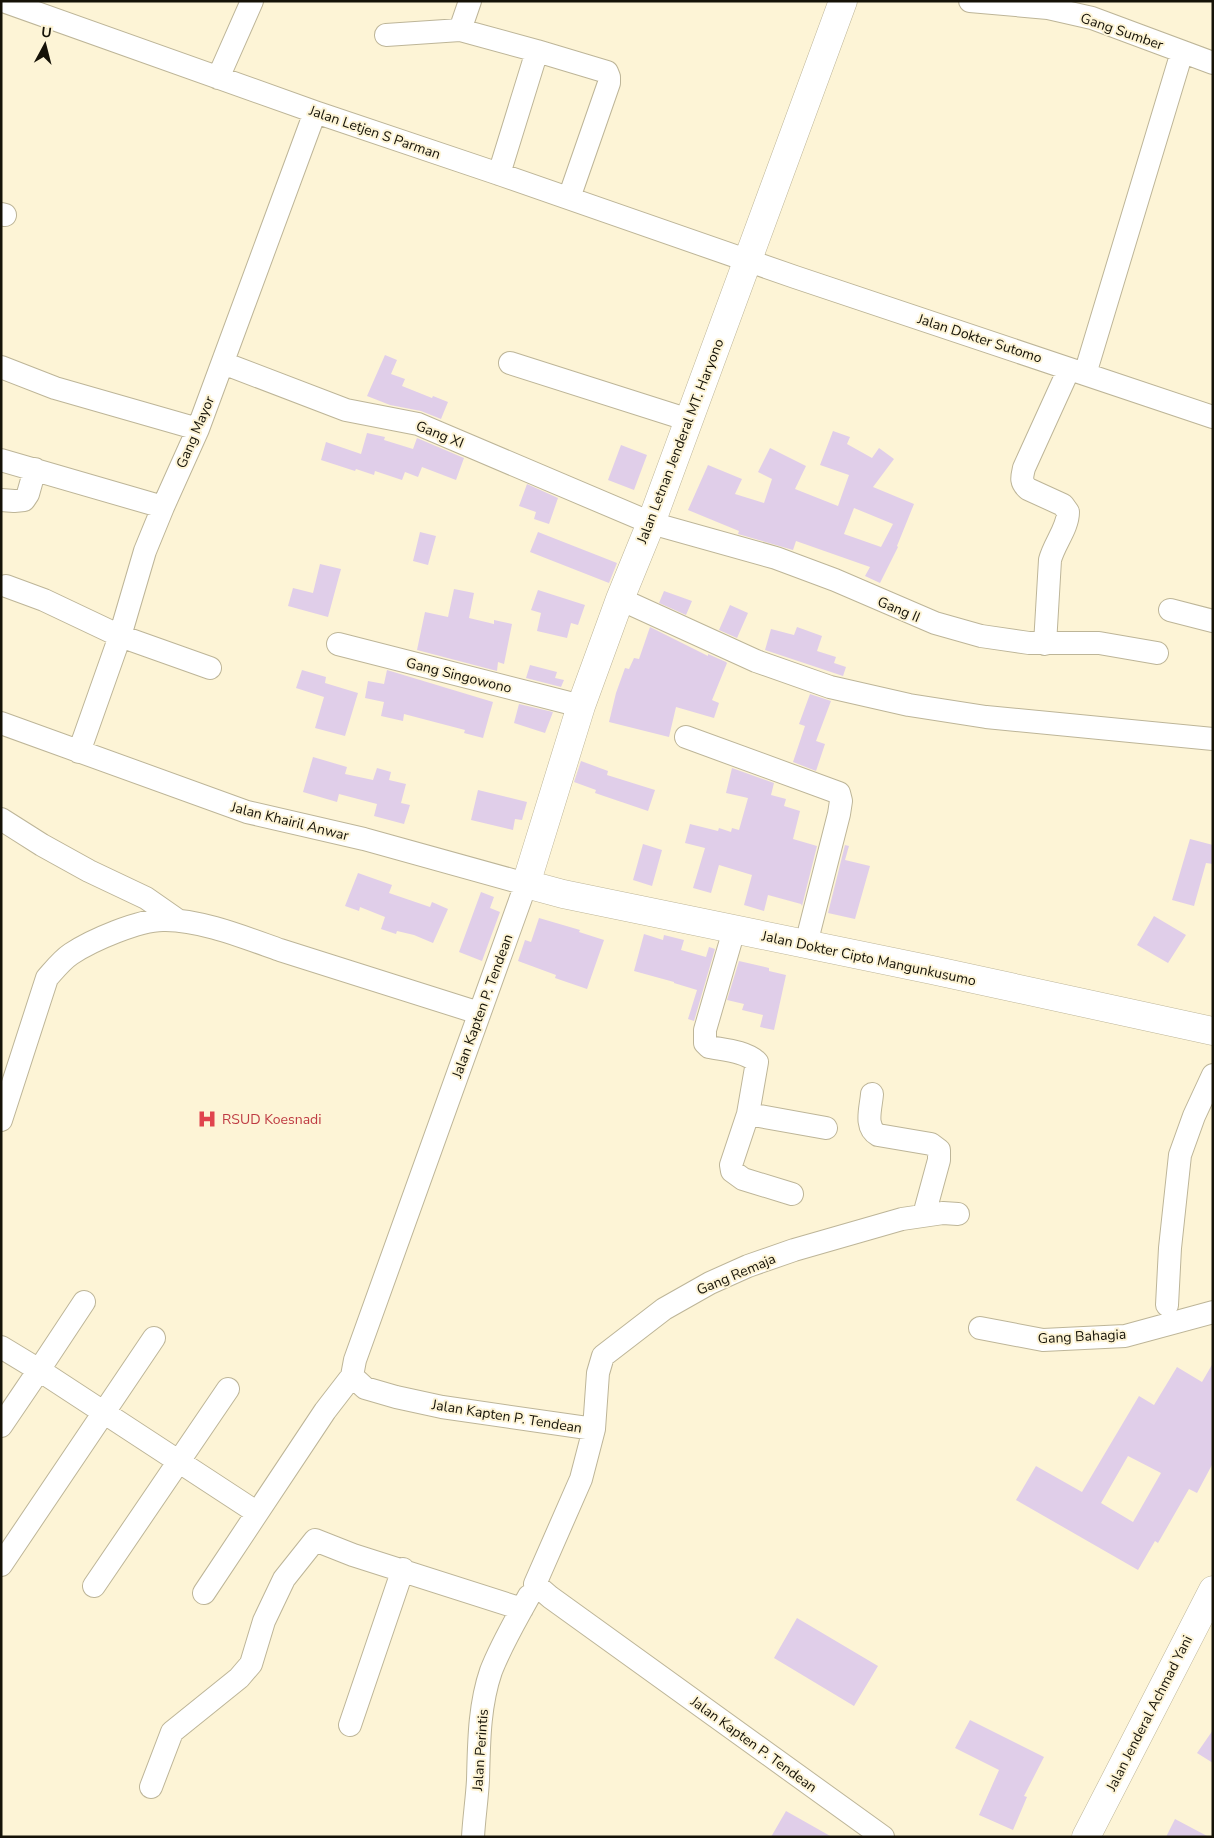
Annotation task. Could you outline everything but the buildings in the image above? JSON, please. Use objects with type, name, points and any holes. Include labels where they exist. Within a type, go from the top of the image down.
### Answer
[{"type":"main road","name":"Jalan Letnan Jenderal MT. Haryono","points":[[526,884],[581,706],[689,420],[843,1]]},
{"type":"main road","name":"Jalan Dokter Cipto Mangunkusumo","points":[[526,884],[563,894],[1213,1031]]},
{"type":"main road","name":"Jalan Jenderal Achmad Yani","points":[[1086,1837],[1213,1590]]},
{"type":"street","name":"Jalan Letjen S Parman","points":[[3,1],[36,7],[218,78],[570,198],[747,261]]},
{"type":"street","points":[[218,78],[252,1]]},
{"type":"street","points":[[460,30],[470,1]]},
{"type":"street","name":"Gang Sumber","points":[[970,1],[1048,8],[1092,18],[1213,63]]},
{"type":"street","points":[[386,35],[460,30],[607,72],[609,77],[570,198]]},
{"type":"street","points":[[499,174],[537,51]]},
{"type":"street","points":[[1045,644],[1050,560],[1067,520],[1068,512],[1063,505],[1023,485],[1024,468],[1077,371],[1182,52]]},
{"type":"street","name":"Gang Mayor","points":[[79,752],[120,636],[145,551],[198,429],[315,112]]},
{"type":"street","name":"Jalan Dokter Sutomo","points":[[747,261],[1213,417]]},
{"type":"street","points":[[510,362],[689,420]]},
{"type":"street","name":"Gang XI","points":[[223,363],[346,410],[418,424],[651,522]]},
{"type":"street","points":[[1,368],[55,388],[198,429]]},
{"type":"street","points":[[1,460],[163,507]]},
{"type":"street","points":[[1,500],[24,500],[28,494],[35,470]]},
{"type":"street","name":"Gang II","points":[[651,522],[776,558],[835,580],[935,623],[981,636],[1029,643],[1099,644],[1157,653]]},
{"type":"street","points":[[6,586],[44,600],[120,636],[210,668]]},
{"type":"street","points":[[620,599],[756,661],[830,687],[909,705],[986,717],[1213,739]]},
{"type":"street","points":[[1170,610],[1213,621]]},
{"type":"street","name":"Gang Singowono","points":[[338,644],[581,706]]},
{"type":"street","name":"Jalan Khairil Anwar","points":[[1,723],[247,812],[364,839],[526,884]]},
{"type":"street","points":[[686,737],[839,793],[841,800],[839,814],[806,944]]},
{"type":"street","points":[[1,819],[42,845],[146,898],[179,921]]},
{"type":"street","name":"Jalan Kapten P. Tendean","points":[[526,884],[348,1382],[396,1397],[442,1407],[594,1429],[581,1478],[535,1584],[550,1597],[883,1837]]},
{"type":"street","points":[[1,1120],[9,1071],[48,978],[59,964],[71,954],[94,942],[140,923],[163,920],[179,921],[227,932],[479,1013]]},
{"type":"street","points":[[734,930],[704,1039],[709,1047],[742,1054],[757,1062],[748,1114],[731,1166],[732,1171],[743,1179],[792,1194]]},
{"type":"street","points":[[1167,1305],[1170,1248],[1180,1155],[1194,1116],[1213,1076]]},
{"type":"street","points":[[872,1094],[870,1126],[874,1132],[885,1137],[931,1144],[939,1150],[939,1160],[924,1215]]},
{"type":"street","points":[[748,1114],[826,1128]]},
{"type":"street","name":"Gang Remaja","points":[[594,1429],[598,1373],[603,1356],[664,1309],[710,1283],[748,1266],[845,1234],[924,1215],[958,1214]]},
{"type":"street","points":[[1,1426],[84,1302]]},
{"type":"street","name":"Gang Bahagia","points":[[980,1328],[1043,1340],[1125,1336],[1213,1312]]},
{"type":"street","points":[[1,1565],[154,1338]]},
{"type":"street","points":[[1,1347],[256,1512]]},
{"type":"street","points":[[204,1594],[324,1411],[348,1382]]},
{"type":"street","points":[[94,1586],[228,1389]]},
{"type":"street","points":[[151,1787],[172,1732],[240,1678],[251,1664],[264,1621],[284,1579],[315,1540],[522,1609]]},
{"type":"street","points":[[350,1725],[402,1569]]},
{"type":"street","name":"Jalan Perintis","points":[[473,1837],[478,1779],[477,1757],[483,1704],[491,1672],[500,1650],[535,1584]]},
{"type":"place","name":"RSUD Koesnadi","points":[[207,1119]]}]
